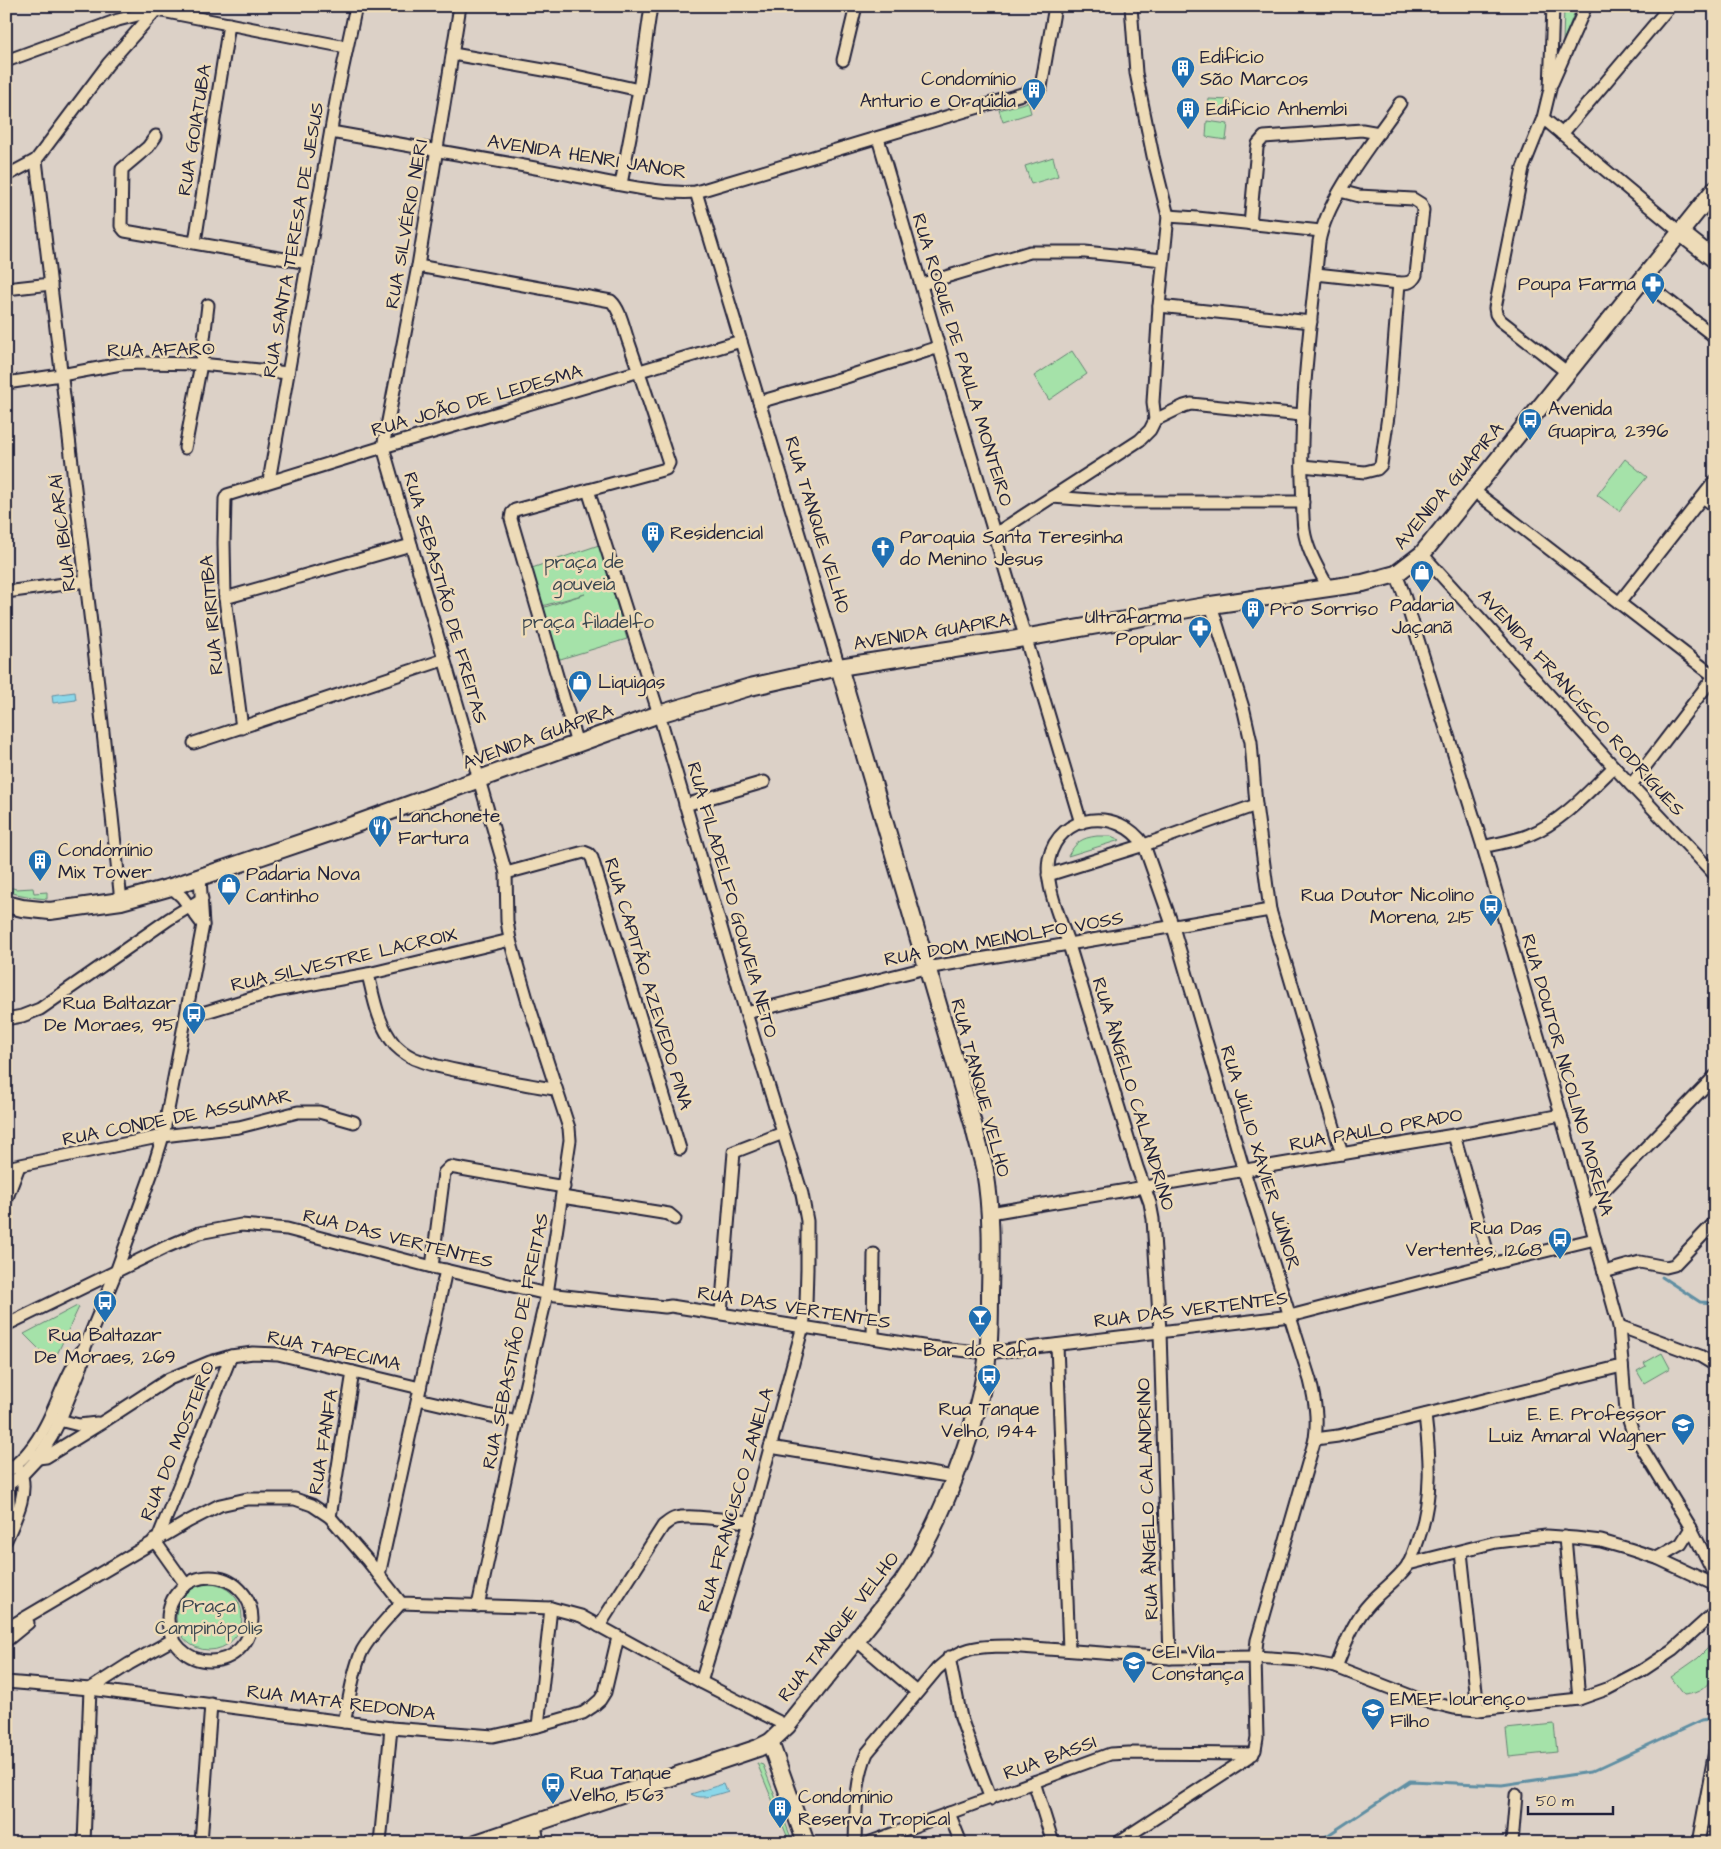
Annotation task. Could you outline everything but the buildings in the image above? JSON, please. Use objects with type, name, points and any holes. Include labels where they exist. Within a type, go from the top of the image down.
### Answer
[{"type":"main road","name":"AVENIDA GUAPIRA","points":[[6,904],[50,911],[121,901],[171,887],[658,714],[750,687],[840,667],[1025,638],[1211,605],[1370,582],[1396,574],[1422,554],[1715,188]]},
{"type":"main road","points":[[1680,232],[1715,260]]},
{"type":"main road","name":"RUA TANQUE VELHO","points":[[476,1843],[715,1763],[770,1742],[787,1726],[902,1583],[915,1564],[929,1537],[954,1477],[969,1434],[982,1387],[988,1352],[991,1248],[990,1213],[985,1172],[974,1127],[926,968],[840,667]]},
{"type":"main road","points":[[770,1742],[806,1843]]},
{"type":"street","name":"RUA SANTA TERESA DE JESUS","points":[[269,481],[346,47],[356,6]]},
{"type":"street","name":"RUA SILVÉRIO NERI","points":[[383,447],[418,266],[460,6]]},
{"type":"street","points":[[621,184],[639,90],[652,6]]},
{"type":"street","points":[[843,60],[856,6]]},
{"type":"street","name":"AVENIDA HENRI JANOR","points":[[332,132],[621,184],[671,192],[696,192],[1040,87],[1055,6]]},
{"type":"street","points":[[995,534],[1140,440],[1150,430],[1155,420],[1153,402],[1159,306],[1168,216],[1153,156],[1136,73],[1131,6]]},
{"type":"street","points":[[1550,89],[1553,6]]},
{"type":"street","points":[[1568,373],[1500,320],[1494,308],[1523,168],[1543,118],[1550,89],[1586,6]]},
{"type":"street","points":[[1562,134],[1670,6]]},
{"type":"street","points":[[6,61],[118,20],[158,8],[346,47]]},
{"type":"street","points":[[6,176],[36,160],[108,64],[158,8]]},
{"type":"street","name":"RUA GOIATUBA","points":[[195,242],[229,24]]},
{"type":"street","points":[[453,54],[572,75],[639,90]]},
{"type":"street","points":[[1329,588],[1314,561],[1304,530],[1302,466],[1302,415],[1321,231],[1340,191],[1400,103]]},
{"type":"street","points":[[1543,118],[1680,232]]},
{"type":"street","points":[[1250,224],[1257,148],[1264,137],[1362,130],[1380,133]]},
{"type":"street","points":[[156,136],[148,147],[122,169],[121,226],[125,231],[195,242],[308,264]]},
{"type":"street","name":"RUA ROQUE DE PAULA MONTEIRO","points":[[878,138],[1081,823]]},
{"type":"street","name":"RUA IBICARAÍ","points":[[36,160],[86,581],[121,901]]},
{"type":"street","points":[[1316,274],[1399,284],[1409,283],[1414,280],[1416,275],[1423,210],[1421,204],[1413,200],[1359,196],[1340,191]]},
{"type":"street","name":"RUA TANQUE VELHO","points":[[696,192],[840,667]]},
{"type":"street","points":[[1168,216],[1321,231]]},
{"type":"street","points":[[922,284],[1030,252],[1085,252],[1163,260]]},
{"type":"street","points":[[418,266],[611,301],[615,304],[639,372],[669,463],[666,469],[515,510],[512,513],[511,519],[577,744]]},
{"type":"street","points":[[1642,280],[1715,337]]},
{"type":"street","points":[[6,289],[51,284]]},
{"type":"street","points":[[1302,466],[1365,472],[1376,470],[1381,465],[1389,409],[1399,284]]},
{"type":"street","points":[[185,448],[201,364],[208,305]]},
{"type":"street","points":[[1159,306],[1311,322]]},
{"type":"street","name":"RUA JOÃO DE LEDESMA","points":[[226,499],[227,495],[231,492],[741,341]]},
{"type":"street","points":[[759,402],[846,377],[939,347]]},
{"type":"street","name":"RUA AFARO","points":[[6,383],[121,364],[201,364],[288,373]]},
{"type":"street","points":[[1155,420],[1192,404],[1302,415]]},
{"type":"street","name":"RUA SEBASTIÃO DE FREITAS","points":[[383,447],[506,873],[507,920],[510,940],[527,1000],[569,1128],[570,1140],[547,1294],[517,1422],[478,1606]]},
{"type":"street","points":[[1619,603],[1715,481]]},
{"type":"street","name":"RUA FILADELFO GOUVEIA NETO","points":[[588,490],[658,714],[746,1013],[802,1194],[807,1221],[807,1278],[803,1326]]},
{"type":"street","points":[[1472,490],[1714,675],[1632,786]]},
{"type":"street","points":[[1052,497],[1118,502],[1303,502]]},
{"type":"street","points":[[1703,497],[1715,506]]},
{"type":"street","name":"RUA IRIRITIBA","points":[[226,499],[224,543],[225,598],[242,728]]},
{"type":"street","points":[[225,598],[412,545]]},
{"type":"street","name":"AVENIDA FRANCISCO RODRIGUES","points":[[1422,554],[1614,767],[1715,875]]},
{"type":"street","name":"RUA DOUTOR NICOLINO MORENA","points":[[1396,574],[1483,847],[1587,1208],[1619,1326],[1626,1411],[1633,1433],[1691,1528],[1715,1576]]},
{"type":"street","points":[[6,592],[86,581]]},
{"type":"street","points":[[1211,605],[1244,711],[1251,742],[1256,806],[1270,910],[1342,1154]]},
{"type":"street","points":[[194,743],[443,660]]},
{"type":"street","points":[[1483,847],[1527,836],[1541,829],[1563,815],[1614,767]]},
{"type":"street","points":[[685,805],[764,782]]},
{"type":"street","points":[[1144,845],[1132,831],[1116,822],[1098,819],[1081,823],[1066,832],[1055,844],[1049,860],[1048,875],[1144,845],[1256,806]]},
{"type":"street","name":"RUA JÚLIO XAVIER JÚNIOR","points":[[1144,845],[1173,926],[1244,1171],[1310,1380],[1317,1410],[1316,1439],[1257,1640],[1255,1657],[1257,1746],[1251,1756]]},
{"type":"street","name":"RUA CAPITÃO AZEVEDO PINA","points":[[506,873],[584,852],[592,858],[680,1149]]},
{"type":"street","name":"RUA ÂNGELO CALANDRINO","points":[[1048,875],[1057,910],[1150,1203],[1155,1234],[1160,1332],[1170,1658]]},
{"type":"street","points":[[6,1540],[20,1504],[22,1475],[33,1455],[52,1436],[55,1418],[82,1365],[85,1347],[116,1272],[163,1136],[203,926],[200,878]]},
{"type":"street","points":[[171,887],[203,926]]},
{"type":"street","points":[[6,1019],[22,1016],[40,1009],[169,919],[202,899]]},
{"type":"street","name":"RUA DOM MEINOLFO VOSS","points":[[746,1013],[926,968],[1270,910]]},
{"type":"street","name":"RUA SILVESTRE LACROIX","points":[[186,1018],[276,991],[368,974],[510,940]]},
{"type":"street","points":[[368,974],[377,1012],[383,1027],[395,1045],[409,1056],[422,1062],[466,1072],[556,1089]]},
{"type":"street","points":[[1587,1208],[1715,1076]]},
{"type":"street","name":"RUA CONDE DE ASSUMAR","points":[[6,1168],[163,1136],[240,1127],[298,1112],[319,1112],[354,1122]]},
{"type":"street","name":"RUA PAULO PRADO","points":[[990,1213],[1454,1135],[1561,1115]]},
{"type":"street","points":[[720,1313],[734,1152],[783,1133]]},
{"type":"street","points":[[1454,1135],[1491,1264]]},
{"type":"street","points":[[6,1200],[19,1166]]},
{"type":"street","points":[[432,1267],[444,1173],[450,1167],[669,1214],[674,1219]]},
{"type":"street","points":[[1604,1272],[1640,1262],[1666,1267],[1674,1264],[1715,1222]]},
{"type":"street","name":"RUA DAS VERTENTES","points":[[6,1324],[166,1247],[200,1233],[241,1225],[287,1229],[432,1267],[547,1294],[665,1307],[671,1306],[929,1347],[988,1352],[1290,1316],[1595,1239]]},
{"type":"street","points":[[873,1338],[874,1254]]},
{"type":"street","points":[[379,1575],[446,1270]]},
{"type":"street","name":"RUA FRANCISCO ZANELA","points":[[700,1682],[750,1522],[803,1326]]},
{"type":"street","points":[[1619,1326],[1700,1356],[1715,1365]]},
{"type":"street","points":[[1057,1345],[1068,1650]]},
{"type":"street","name":"RUA TAPECIMA","points":[[33,1455],[46,1457],[169,1379],[210,1362],[253,1352],[278,1354],[353,1372],[517,1422]]},
{"type":"street","name":"RUA DO MOSTEIRO","points":[[156,1539],[231,1356]]},
{"type":"street","points":[[1316,1439],[1338,1436],[1622,1366]]},
{"type":"street","name":"RUA FANFA","points":[[330,1517],[353,1372]]},
{"type":"street","points":[[1336,1667],[1352,1629],[1361,1614],[1408,1564],[1415,1551],[1428,1502],[1430,1453],[1425,1415]]},
{"type":"street","name":"RUA TAPECIMA","points":[[55,1418],[79,1425],[91,1425],[106,1420]]},
{"type":"street","points":[[770,1447],[954,1477]]},
{"type":"street","points":[[6,1522],[9,1504],[7,1480],[16,1464],[33,1455]]},
{"type":"street","points":[[16,1464],[22,1475]]},
{"type":"street","points":[[7,1480],[22,1475]]},
{"type":"street","points":[[6,1629],[156,1539],[220,1505],[247,1499],[295,1500],[312,1505],[330,1517],[402,1603],[551,1608],[581,1616],[700,1682],[787,1726]]},
{"type":"street","points":[[599,1626],[663,1526],[669,1521],[677,1517],[692,1517],[750,1522]]},
{"type":"street","points":[[1657,1558],[1681,1544],[1691,1528]]},
{"type":"street","points":[[1408,1564],[1496,1542],[1546,1536],[1565,1537],[1601,1541],[1657,1558],[1715,1585]]},
{"type":"street","points":[[1565,1537],[1579,1699]]},
{"type":"street","points":[[156,1539],[186,1585]]},
{"type":"street","points":[[1461,1552],[1478,1710]]},
{"type":"street","points":[[211,1577],[224,1580],[236,1586],[246,1596],[251,1608],[252,1622],[249,1635],[242,1646],[232,1655],[220,1660],[206,1661],[193,1657],[182,1650],[174,1639],[169,1622],[171,1604],[177,1593],[186,1585],[198,1579],[211,1577]]},
{"type":"street","points":[[6,1641],[52,1603]]},
{"type":"street","points":[[344,1722],[358,1661],[363,1649],[373,1634],[402,1603]]},
{"type":"street","points":[[538,1726],[551,1608]]},
{"type":"street","points":[[856,1843],[859,1779],[867,1753],[949,1657],[971,1649],[989,1646],[1170,1658],[1255,1657],[1300,1660],[1336,1667],[1421,1700],[1454,1708],[1478,1710],[1579,1699],[1608,1688],[1643,1670],[1673,1650],[1715,1612]]},
{"type":"street","name":"RUA MATA REDONDA","points":[[6,1682],[90,1689],[391,1728],[493,1736],[583,1713],[600,1700],[608,1682],[618,1637]]},
{"type":"street","points":[[84,1843],[90,1689],[129,1664],[174,1639]]},
{"type":"street","points":[[856,1640],[918,1692]]},
{"type":"street","points":[[949,1657],[961,1718],[991,1798]]},
{"type":"street","points":[[201,1843],[211,1704]]},
{"type":"street","points":[[380,1843],[391,1728]]},
{"type":"street","points":[[1698,1843],[1715,1750]]},
{"type":"street","name":"RUA BASSI","points":[[868,1843],[1110,1754],[1251,1756]]},
{"type":"street","points":[[1117,1843],[1251,1756]]},
{"type":"street","points":[[1034,1782],[1053,1843]]},
{"type":"street","points":[[1512,1843],[1516,1795]]},
{"type":"street","points":[[949,1813],[961,1843]]},
{"type":"street","points":[[535,1824],[538,1843]]},
{"type":"green space","points":[[1564,6],[1577,6],[1563,42],[1564,8]]},
{"type":"green space","points":[[1209,99],[1230,100],[1229,111],[1208,109]]},
{"type":"green space","points":[[1028,102],[1031,113],[1003,122],[999,110]]},
{"type":"green space","points":[[1207,121],[1228,124],[1226,140],[1206,137]]},
{"type":"green space","points":[[1053,157],[1058,176],[1031,184],[1025,166]]},
{"type":"green space","points":[[1072,351],[1087,374],[1049,400],[1034,376]]},
{"type":"green space","points":[[1625,459],[1647,477],[1619,511],[1597,495]]},
{"type":"green space","points":[[599,545],[627,639],[557,660],[542,608],[585,594],[542,606],[529,569]]},
{"type":"green space","points":[[1097,836],[1111,836],[1120,840],[1068,856],[1080,842]]},
{"type":"green space","points":[[6,886],[16,889],[33,888],[34,893],[47,892],[47,899],[6,892]]},
{"type":"green space","points":[[77,1306],[79,1307],[53,1363],[24,1334]]},
{"type":"green space","points":[[1662,1353],[1670,1368],[1644,1383],[1637,1371],[1646,1366],[1644,1363]]},
{"type":"green space","name":"Praça Campinópolis","points":[[215,1584],[233,1593],[240,1604],[242,1617],[240,1630],[233,1641],[222,1648],[203,1650],[185,1641],[178,1630],[176,1611],[185,1593],[196,1586]]},
{"type":"green space","points":[[1715,1641],[1715,1660],[1712,1677],[1702,1689],[1695,1693],[1684,1695],[1671,1677],[1698,1658]]},
{"type":"green space","points":[[1554,1724],[1557,1752],[1509,1757],[1506,1729]]},
{"type":"green space","points":[[757,1763],[763,1765],[793,1843],[790,1843]]},
{"type":"water","points":[[75,692],[76,700],[53,703],[52,695]]},
{"type":"water","points":[[723,1784],[725,1789],[729,1791],[705,1797],[691,1794]]},
{"type":"waterway","points":[[1662,1277],[1700,1302],[1715,1303]]},
{"type":"waterway","points":[[1316,1843],[1410,1781],[1502,1785],[1590,1772],[1702,1720],[1715,1718]]},
{"type":"place","name":"Edifício São Marcos","points":[[1183,89]]},
{"type":"place","name":"Condomínio Anturio e Orquidia","points":[[1034,111]]},
{"type":"place","name":"Edifício Anhembi","points":[[1188,130]]},
{"type":"place","name":"Poupa Farma","points":[[1653,305]]},
{"type":"place","name":"Avenida Guapira, 2396","points":[[1530,441]]},
{"type":"place","name":"Residencial","points":[[653,554]]},
{"type":"place","name":"Paroquia Santa Teresinha do Menino Jesus","points":[[883,569]]},
{"type":"place","name":"Padaria Jaçanã","points":[[1422,593]]},
{"type":"place","name":"Pro Sorriso","points":[[1253,630]]},
{"type":"place","name":"Ultrafarma Popular","points":[[1200,649]]},
{"type":"place","name":"Liquigas","points":[[580,703]]},
{"type":"place","name":"Lanchonete Fartura","points":[[380,848]]},
{"type":"place","name":"Condomínio Mix Tower","points":[[40,882]]},
{"type":"place","name":"Padaria Nova Cantinho","points":[[229,906]]},
{"type":"place","name":"Rua Doutor Nicolino Morena, 215","points":[[1491,927]]},
{"type":"place","name":"Rua Baltazar De Moraes, 95","points":[[194,1035]]},
{"type":"place","name":"Rua Das Vertentes, 1268","points":[[1560,1260]]},
{"type":"place","name":"Rua Baltazar De Moraes, 269","points":[[105,1323]]},
{"type":"place","name":"Bar do Rafa","points":[[980,1338]]},
{"type":"place","name":"Rua Tanque Velho, 1944","points":[[989,1397]]},
{"type":"place","name":"E. E. Professor Luiz Amaral Wagner","points":[[1683,1446]]},
{"type":"place","name":"CEI Vila Constança","points":[[1134,1684]]},
{"type":"place","name":"EMEF lourenço Filho","points":[[1373,1731]]},
{"type":"place","name":"Rua Tanque Velho, 1563","points":[[553,1805]]},
{"type":"place","name":"Condomínio Reserva Tropical","points":[[780,1829]]},
{"type":"park label","name":"praça de gouveia","points":[[584,573]]},
{"type":"park label","name":"praça filadelfo","points":[[588,622]]}]
